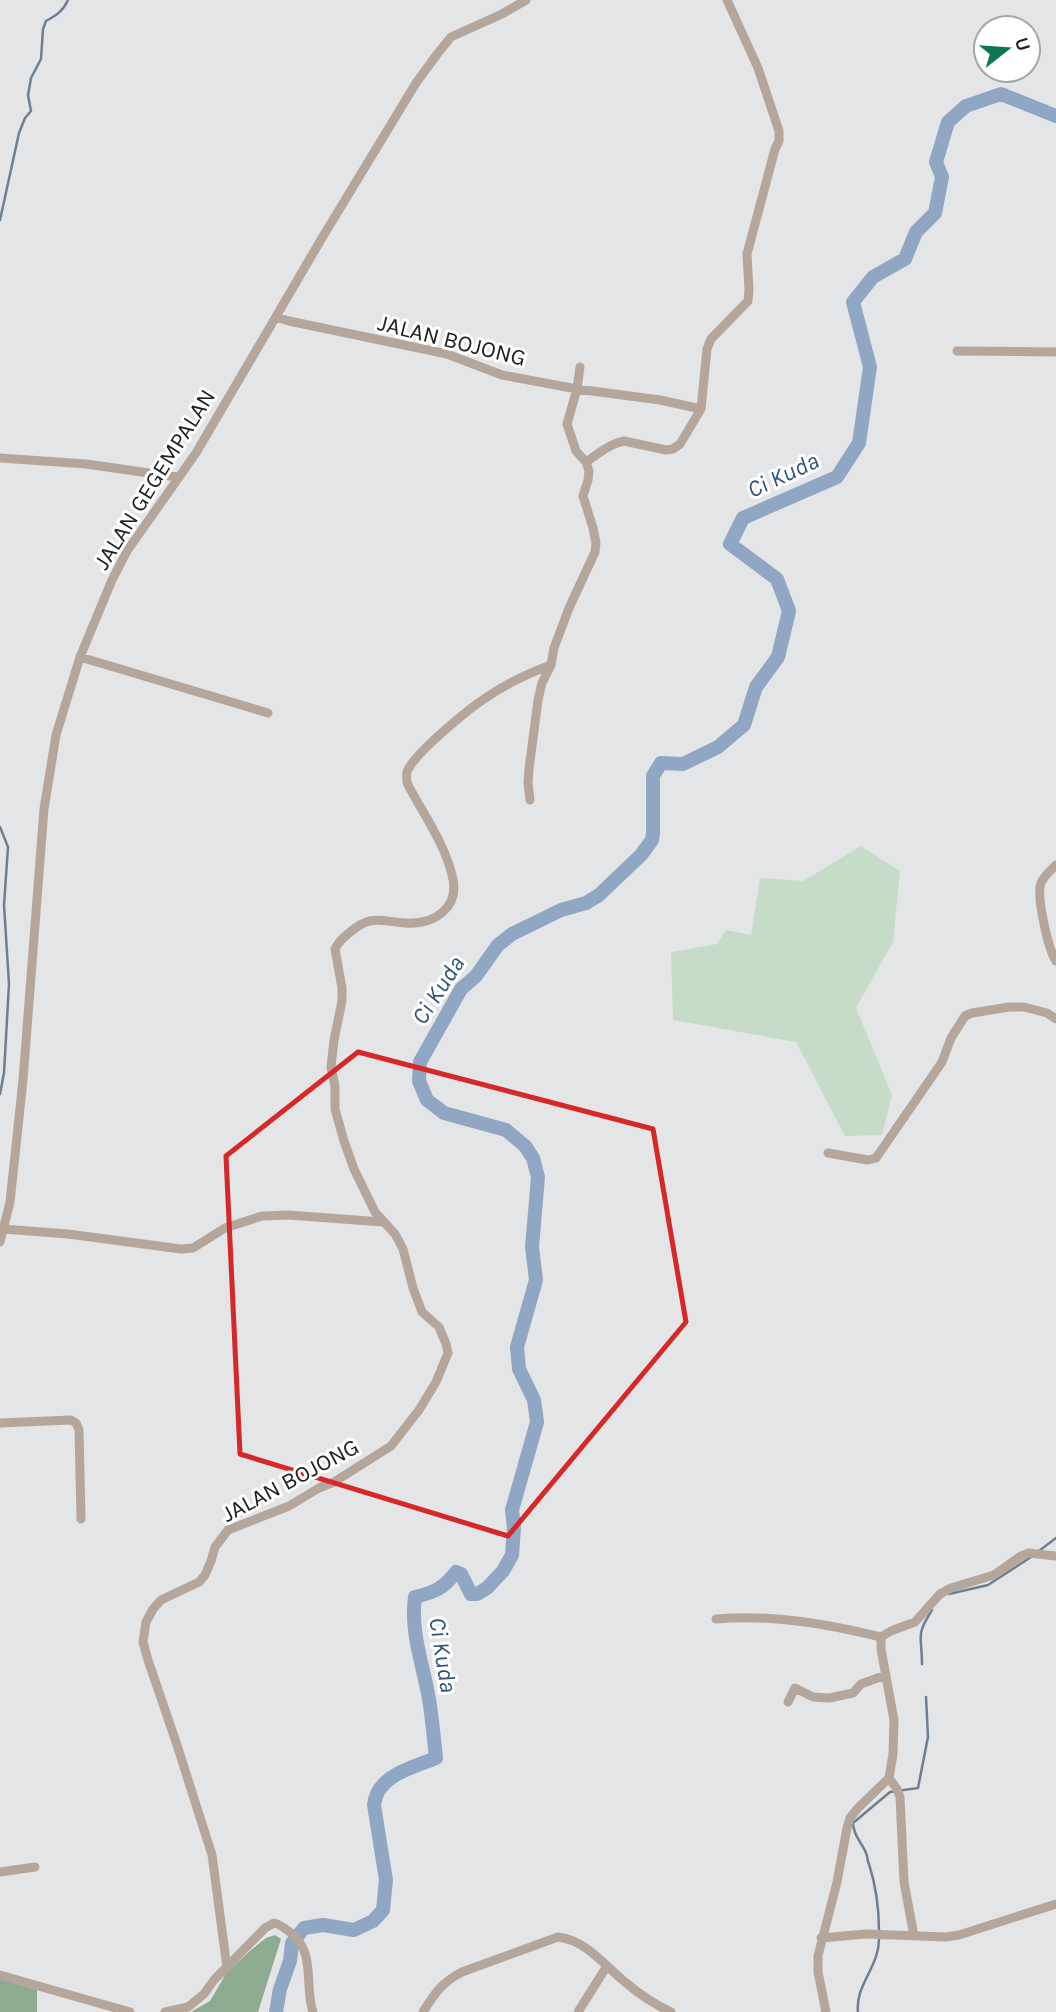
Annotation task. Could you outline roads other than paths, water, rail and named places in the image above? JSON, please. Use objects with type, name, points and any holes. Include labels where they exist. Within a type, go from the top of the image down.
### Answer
[{"type":"street","name":"JALAN GEGEMPALAN","points":[[0,1242],[10,1202],[23,1080],[44,809],[56,735],[80,657],[118,568],[135,537],[195,453],[416,83],[448,40],[526,0]]},
{"type":"street","points":[[586,462],[610,446],[624,441],[656,449],[673,449],[680,444],[701,409],[707,349],[711,339],[748,301],[748,248],[779,141],[779,131],[758,68],[727,0]]},
{"type":"street","name":"JALAN BOJONG","points":[[276,317],[447,354],[502,374],[701,409]]},
{"type":"street","points":[[957,351],[1056,352]]},
{"type":"street","points":[[530,800],[528,783],[538,700],[544,677],[551,665],[554,648],[569,608],[595,552],[593,528],[583,496],[589,474],[586,462],[576,451],[567,424],[577,389],[580,366]]},
{"type":"street","points":[[0,458],[86,464],[177,477]]},
{"type":"street","points":[[80,657],[268,713]]},
{"type":"street","name":"JALAN BOJONG","points":[[227,1968],[212,1855],[148,1660],[143,1642],[146,1622],[161,1601],[199,1582],[205,1574],[215,1547],[228,1531],[289,1506],[391,1447],[436,1382],[447,1353],[446,1344],[439,1327],[422,1312],[403,1249],[395,1234],[375,1212],[354,1169],[335,1110],[332,1055],[342,988],[335,949],[337,943],[366,921],[381,919],[405,923],[427,920],[446,910],[451,904],[455,893],[453,876],[434,832],[407,783],[406,774],[410,765],[435,738],[484,698],[535,670],[551,665]]},
{"type":"street","points":[[1056,865],[1045,877],[1040,888],[1048,943],[1056,961]]},
{"type":"street","points":[[828,1153],[868,1160],[876,1158],[942,1062],[951,1038],[965,1016],[1009,1007],[1024,1007],[1047,1013],[1056,1019]]},
{"type":"street","points":[[3,1229],[193,1248],[225,1228],[262,1216],[288,1215],[383,1222]]},
{"type":"street","points":[[0,1423],[71,1420],[76,1423],[79,1430],[81,1519]]},
{"type":"street","points":[[716,1619],[751,1617],[803,1621],[881,1637],[915,1622],[940,1594],[961,1584],[994,1575],[1021,1556],[1037,1553],[1056,1556]]},
{"type":"street","points":[[826,2012],[818,1972],[818,1956],[850,1818],[889,1778],[893,1754],[894,1727],[881,1637]]},
{"type":"street","points":[[788,1702],[795,1688],[809,1696],[829,1698],[853,1693],[861,1684],[886,1675]]},
{"type":"street","points":[[889,1778],[898,1791],[904,1882],[914,1936]]},
{"type":"street","points":[[0,1872],[35,1867]]},
{"type":"street","points":[[821,1938],[866,1934],[959,1935],[1056,1904]]},
{"type":"street","points":[[165,2012],[188,2007],[204,1994],[214,1980],[270,1924],[280,1925],[298,1939],[305,1950],[313,2012]]},
{"type":"street","points":[[423,2012],[447,1980],[558,1937],[576,1941],[584,1946],[649,2001],[671,2012]]},
{"type":"street","points":[[578,2012],[607,1966]]},
{"type":"street","points":[[0,1975],[130,2012]]},
{"type":"waterway","points":[[0,220],[19,133],[31,111],[28,95],[31,78],[41,59],[43,29],[46,21],[59,12],[68,0]]},
{"type":"waterway","name":"Ci Kuda","points":[[276,2012],[280,1989],[290,1961],[292,1943],[304,1928],[323,1925],[354,1930],[373,1921],[383,1910],[386,1880],[374,1805],[377,1795],[382,1786],[397,1774],[436,1758],[429,1699],[414,1623],[415,1597],[438,1589],[456,1572],[461,1574],[471,1594],[477,1594],[487,1588],[503,1571],[512,1555],[512,1510],[537,1422],[534,1400],[519,1369],[517,1347],[536,1280],[532,1247],[538,1177],[533,1158],[525,1146],[506,1130],[444,1113],[427,1100],[419,1081],[420,1062],[461,989],[476,976],[498,945],[512,934],[599,895],[641,855],[652,840],[653,776],[661,763],[683,764],[718,747],[744,725],[756,687],[778,657],[789,611],[777,579],[730,544],[743,518],[837,477],[859,443],[870,367],[853,302],[873,277],[905,259],[916,232],[935,213],[942,177],[936,162],[948,122],[966,106],[1001,94],[1056,116]]},
{"type":"waterway","points":[[0,827],[8,847],[4,905],[9,984],[4,1073],[0,1094]]},
{"type":"waterway","points":[[1039,1551],[1056,1538]]},
{"type":"waterway","points":[[949,1594],[988,1585],[1031,1557]]},
{"type":"waterway","points":[[922,1664],[921,1631],[932,1610]]},
{"type":"waterway","points":[[879,1931],[874,1880],[867,1854],[856,1835],[853,1823],[890,1792],[918,1788],[928,1737],[926,1697]]},
{"type":"waterway","points":[[858,2012],[860,1993],[876,1957],[879,1937]]}]
